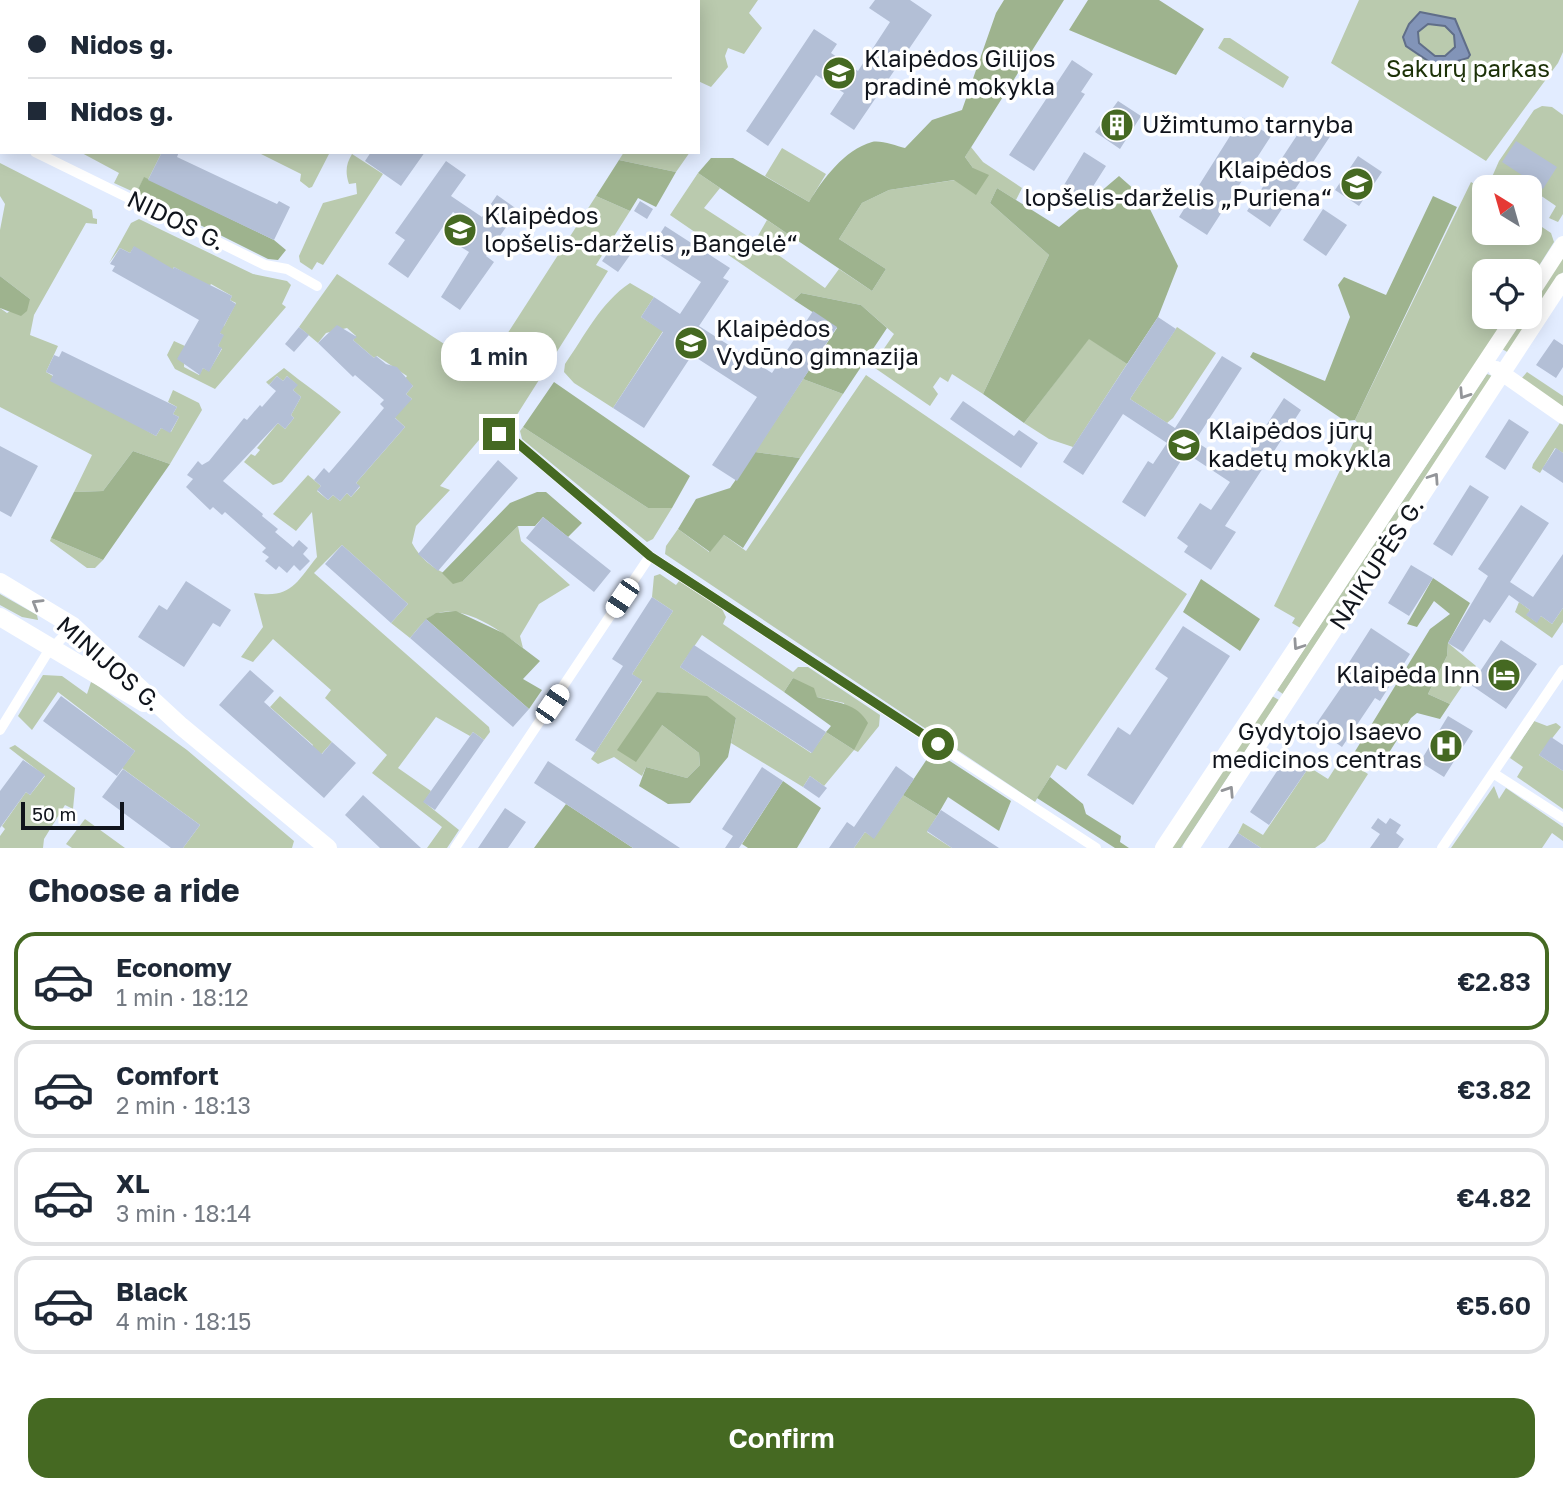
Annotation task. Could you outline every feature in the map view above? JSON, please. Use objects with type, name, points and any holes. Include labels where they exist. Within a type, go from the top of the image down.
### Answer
[{"type":"main road","name":"MINIJOS G.","points":[[0,582],[73,626],[181,726],[328,848]]},
{"type":"main road","name":"MINIJOS G.","points":[[0,617],[54,646],[181,726]]},
{"type":"street","name":"NIDOS G.","points":[[39,154],[265,265],[287,269],[317,286]]},
{"type":"street","points":[[1542,276],[1563,244]]},
{"type":"street","name":"NAIKUPĖS G.","points":[[1191,848],[1563,281]]},
{"type":"street","name":"NAIKUPĖS G.","points":[[1163,848],[1507,329]]},
{"type":"street","points":[[1485,362],[1563,416]]},
{"type":"street","points":[[499,434],[508,435],[650,556],[1096,848]]},
{"type":"street","points":[[455,848],[650,556]]},
{"type":"street","points":[[0,730],[54,646],[73,626]]},
{"type":"street","points":[[1442,848],[1563,670]]},
{"type":"street","points":[[1493,773],[1563,818]]},
{"type":"green space","points":[[700,0],[758,0],[749,13],[762,28],[744,54],[728,48],[725,56],[728,67],[711,87],[700,82]]},
{"type":"green space","points":[[1004,0],[1064,0],[965,157],[973,168],[989,175],[976,195],[954,180],[889,190],[862,203],[839,239],[886,269],[872,291],[698,173],[711,158],[733,158],[809,202],[835,166],[862,146],[872,142],[884,142],[905,148],[932,120],[962,110],[996,13]]},
{"type":"green space","points":[[1088,0],[1159,0],[1204,29],[1176,75],[1069,30]]},
{"type":"green space","name":"Sakurų parkas","points":[[1359,0],[1563,0],[1563,52],[1558,63],[1486,161],[1331,63]]},
{"type":"green space","points":[[1224,38],[1230,38],[1289,77],[1283,88],[1218,48]]},
{"type":"green space","points":[[1542,106],[1552,107],[1563,115],[1563,214],[1558,222],[1549,218],[1556,206],[1542,196],[1542,175],[1493,175],[1499,161],[1534,110]]},
{"type":"green space","points":[[971,147],[983,162],[1022,188],[1016,200],[997,188],[990,203],[1049,255],[983,394],[952,374],[948,382],[940,377],[933,387],[938,394],[930,406],[872,366],[894,334],[861,305],[801,293],[794,300],[670,215],[698,173],[720,188],[704,208],[755,241],[767,220],[788,234],[774,252],[825,288],[839,269],[872,291],[886,269],[839,239],[862,203],[889,190],[955,180],[973,168],[965,157]]},
{"type":"green space","points":[[782,148],[826,174],[809,202],[765,176]]},
{"type":"green space","points":[[84,154],[161,154],[148,180],[144,178],[136,193],[114,183],[119,173]]},
{"type":"green space","points":[[261,154],[329,154],[312,187],[309,188],[300,181],[301,174]]},
{"type":"green space","points":[[352,154],[383,174],[323,265],[317,262],[312,270],[300,262],[299,256],[323,203],[357,194],[356,183],[349,184],[347,176],[347,165]]},
{"type":"green space","points":[[623,154],[689,154],[676,172],[619,160]]},
{"type":"green space","points":[[619,160],[676,172],[656,207],[638,198],[630,211],[596,196]]},
{"type":"green space","points":[[0,163],[92,210],[93,218],[97,219],[97,224],[86,223],[34,315],[30,335],[58,346],[46,372],[156,436],[161,428],[171,432],[179,417],[173,414],[177,407],[168,402],[173,390],[199,403],[202,410],[170,464],[133,451],[103,491],[74,492],[92,455],[0,407],[0,308],[7,313],[30,299],[0,276],[0,230],[5,204],[0,196]]},
{"type":"green space","points":[[1119,176],[1145,199],[1178,266],[1158,317],[1127,364],[1089,339],[1024,423],[983,394],[1049,255],[990,203],[997,188],[1059,227]]},
{"type":"green space","points":[[144,177],[274,240],[286,250],[278,260],[268,259],[136,193]]},
{"type":"green space","points":[[1471,182],[1472,245],[1542,245],[1542,227],[1551,233],[1554,242],[1542,261],[1472,259],[1472,329],[1498,329],[1302,629],[1292,623],[1295,618],[1274,606],[1361,427],[1355,420]]},
{"type":"green space","points":[[596,196],[630,211],[596,265],[608,271],[513,421],[501,414],[440,486],[450,490],[416,526],[412,543],[433,567],[463,581],[518,526],[521,541],[570,585],[539,604],[520,636],[523,648],[481,620],[456,612],[433,615],[410,638],[391,623],[408,604],[342,545],[314,573],[489,727],[490,732],[484,740],[473,732],[470,736],[436,717],[398,768],[431,791],[424,802],[459,830],[447,848],[427,848],[442,827],[372,773],[387,755],[325,698],[331,690],[273,639],[253,662],[241,657],[263,627],[254,593],[276,594],[292,587],[317,557],[312,512],[296,531],[273,514],[308,475],[321,486],[317,491],[328,500],[333,495],[340,501],[347,493],[351,497],[360,487],[356,483],[405,427],[391,414],[412,399],[406,394],[413,386],[405,379],[407,376],[377,356],[374,358],[353,340],[356,336],[347,328],[326,333],[318,343],[299,327],[337,274],[484,370]]},
{"type":"green space","points":[[1433,196],[1457,207],[1355,420],[1345,421],[1250,357],[1253,352],[1325,381],[1350,317],[1338,285],[1344,277],[1386,295]]},
{"type":"green space","points":[[139,219],[253,274],[287,281],[291,285],[282,304],[286,307],[215,389],[175,369],[167,355],[174,341],[185,346],[184,367],[199,375],[203,368],[209,371],[222,349],[218,346],[223,335],[214,329],[224,326],[236,303],[230,300],[232,296],[211,284],[205,293],[197,280],[174,267],[171,272],[134,247],[130,253],[120,248],[109,263],[131,223]]},
{"type":"green space","points":[[1563,257],[1563,272],[1542,304],[1542,289]]},
{"type":"green space","points":[[0,276],[30,299],[27,311],[21,316],[0,308]]},
{"type":"green space","points":[[630,283],[654,297],[641,317],[663,331],[613,408],[574,383],[564,372],[565,364],[610,300]]},
{"type":"green space","points":[[801,293],[861,305],[887,328],[843,394],[803,379],[837,328],[794,300]]},
{"type":"green space","points":[[1177,327],[1216,353],[1167,423],[1130,399]]},
{"type":"green space","points":[[1515,329],[1525,329],[1509,353],[1502,349]]},
{"type":"green space","points":[[1089,338],[1127,364],[1073,447],[1049,439],[1024,423]]},
{"type":"green space","points":[[284,368],[341,412],[282,482],[273,485],[244,462],[251,454],[255,456],[260,450],[257,448],[278,423],[285,429],[294,418],[291,415],[301,397],[293,390],[297,385],[287,376],[283,381],[277,376],[269,385],[266,382]]},
{"type":"green space","points":[[1527,372],[1563,396],[1563,407],[1521,379]]},
{"type":"green space","points":[[1487,374],[1492,376],[1283,694],[1277,690]]},
{"type":"green space","points":[[866,375],[1187,594],[1066,770],[1057,765],[1035,802],[665,554],[666,546],[678,529],[709,552],[724,535],[746,551]]},
{"type":"green space","points":[[803,379],[843,394],[800,458],[755,452]]},
{"type":"green space","points":[[554,382],[690,476],[672,508],[648,508],[523,427]]},
{"type":"green space","points":[[1560,423],[1563,425],[1563,453],[1555,448],[1540,473],[1532,468],[1533,464]]},
{"type":"green space","points":[[523,427],[648,508],[672,508],[653,539],[647,542],[522,439],[520,431]]},
{"type":"green space","points":[[133,451],[170,464],[103,560],[51,538],[74,492],[103,491]]},
{"type":"green space","points":[[755,452],[800,458],[743,548],[724,535],[710,552],[678,529],[696,499],[730,488]]},
{"type":"green space","points":[[537,492],[546,492],[582,523],[568,537],[543,517],[535,526],[518,526],[463,581],[453,584],[442,573],[510,503]]},
{"type":"green space","points":[[51,538],[103,560],[95,568],[87,568],[50,541]]},
{"type":"green space","points":[[660,574],[676,585],[679,581],[722,609],[726,617],[723,624],[793,672],[798,667],[808,667],[880,715],[879,726],[858,752],[854,750],[824,786],[810,776],[803,787],[731,743],[736,718],[678,694],[657,692],[662,725],[699,753],[700,765],[687,778],[646,767],[642,776],[614,757],[598,764],[591,759],[642,681],[632,674],[673,611],[652,597],[654,576]],"holes":[[[702,635],[784,692],[793,678],[817,697],[844,703],[854,750],[826,732],[811,753],[680,667]]]},
{"type":"green space","points":[[1433,578],[1470,603],[1448,643],[1447,656],[1428,694],[1450,704],[1440,719],[1417,713],[1411,718],[1378,770],[1354,753],[1430,629],[1450,614],[1434,601],[1417,627],[1407,624]]},
{"type":"green space","points":[[1201,579],[1260,619],[1240,651],[1183,612]]},
{"type":"green space","points":[[0,594],[37,615],[38,620],[22,617],[0,605]]},
{"type":"green space","points":[[1519,602],[1530,610],[1527,615],[1536,622],[1541,616],[1552,624],[1563,608],[1563,622],[1552,638],[1515,612]]},
{"type":"green space","points":[[456,611],[503,633],[540,661],[523,679],[542,690],[529,709],[426,619],[436,613]]},
{"type":"green space","points":[[1448,643],[1476,666],[1450,704],[1428,694],[1447,656]]},
{"type":"green space","points":[[43,675],[62,676],[87,694],[91,682],[94,683],[187,750],[294,841],[292,848],[183,848],[200,825],[122,768],[135,751],[58,692],[32,730],[18,716]]},
{"type":"green space","points":[[793,678],[814,688],[817,697],[846,705],[863,716],[868,723],[854,750],[826,732],[831,726],[784,692]]},
{"type":"green space","points":[[657,692],[707,696],[736,718],[728,757],[690,803],[668,804],[639,786],[646,767],[687,778],[700,765],[699,753],[662,725],[636,762],[617,750]]},
{"type":"green space","points":[[280,696],[332,742],[318,758],[310,750],[313,745],[270,707]]},
{"type":"green space","points":[[1272,696],[1279,700],[1181,848],[1171,848]]},
{"type":"green space","points":[[1534,721],[1547,726],[1556,723],[1561,727],[1539,755],[1563,771],[1563,809],[1517,777],[1523,767],[1510,758]]},
{"type":"green space","points":[[15,745],[75,788],[73,809],[65,805],[44,839],[43,848],[0,848],[0,836],[5,829],[2,826],[26,792],[30,795],[45,776],[9,748]]},
{"type":"green space","points":[[933,750],[1011,801],[999,831],[948,797],[937,816],[903,795]]},
{"type":"green space","points":[[1342,757],[1368,774],[1325,841],[1315,848],[1261,848],[1238,833],[1243,823],[1263,835],[1309,767],[1328,779]]},
{"type":"green space","points":[[1050,777],[1083,804],[1086,814],[1121,836],[1120,842],[1129,848],[1115,848],[1037,798]]},
{"type":"green space","points":[[783,781],[821,808],[797,848],[748,848],[742,844]]},
{"type":"green space","points":[[1494,786],[1499,799],[1506,788],[1563,827],[1563,841],[1552,833],[1542,848],[1451,848]]},
{"type":"green space","points":[[903,795],[937,816],[927,832],[952,848],[854,848],[865,832],[874,838]]},
{"type":"green space","points":[[566,804],[633,848],[534,848]]},
{"type":"green space","points":[[85,819],[125,848],[72,848],[66,844]]},
{"type":"water","points":[[1420,12],[1455,19],[1470,55],[1468,58],[1437,67],[1406,46],[1403,37],[1409,24]],"holes":[[[1428,24],[1445,26],[1454,35],[1455,47],[1445,56],[1435,56],[1419,43],[1418,32]]]},
{"type":"building","name":"Klaipėdos Gilijos pradinė mokykla","points":[[875,0],[910,0],[932,15],[854,130],[830,114],[844,93],[816,75],[768,146],[746,131],[814,29],[837,44],[831,53],[858,71],[890,22],[869,8]]},
{"type":"building","points":[[1072,60],[1093,74],[1081,92],[1085,94],[1034,171],[1009,155]]},
{"type":"building","points":[[1118,101],[1141,116],[1120,149],[1095,132]]},
{"type":"building","points":[[1242,117],[1271,136],[1207,235],[1179,217]]},
{"type":"building","points":[[1309,117],[1333,132],[1270,227],[1247,211]]},
{"type":"building","points":[[1516,141],[1557,167],[1543,189],[1542,175],[1522,175],[1502,162]]},
{"type":"building","points":[[1084,152],[1106,166],[1085,199],[1064,185]]},
{"type":"building","points":[[161,154],[178,154],[177,157],[277,204],[279,201],[290,207],[274,240],[148,180]]},
{"type":"building","points":[[370,154],[424,154],[401,186],[365,161]]},
{"type":"building","points":[[1358,156],[1382,172],[1359,206],[1335,190]]},
{"type":"building","points":[[446,161],[466,175],[451,196],[482,217],[497,195],[518,210],[486,256],[494,262],[460,310],[441,297],[469,252],[461,247],[475,227],[453,212],[408,278],[388,264],[405,240],[395,233]]},
{"type":"building","points":[[640,201],[653,209],[647,219],[634,211]]},
{"type":"building","points":[[1323,209],[1347,225],[1326,256],[1303,240]]},
{"type":"building","name":"Klaipėdos Vydūno gimnazija","points":[[665,226],[730,268],[723,278],[729,281],[699,326],[772,373],[813,311],[837,327],[737,481],[712,465],[757,397],[692,355],[644,428],[613,408],[663,332],[641,317],[654,297],[680,314],[701,282],[650,249]]},
{"type":"building","points":[[617,240],[633,251],[618,272],[602,261]]},
{"type":"building","points":[[134,246],[173,269],[174,267],[232,296],[230,300],[236,304],[220,333],[224,335],[218,346],[222,348],[209,372],[203,368],[200,375],[177,359],[199,320],[112,271],[115,266],[110,264],[120,248],[130,253]]},
{"type":"building","name":"Klaipėdos jūrų kadetų mokykla","points":[[1158,317],[1176,329],[1130,399],[1175,428],[1222,356],[1242,368],[1195,441],[1238,469],[1284,398],[1301,410],[1225,526],[1236,532],[1211,570],[1184,552],[1188,546],[1177,538],[1200,503],[1211,510],[1230,482],[1186,453],[1145,517],[1122,502],[1148,461],[1153,464],[1167,443],[1123,414],[1083,475],[1063,462]]},
{"type":"building","points":[[337,325],[357,337],[353,340],[374,358],[376,356],[386,364],[397,367],[413,386],[406,394],[412,399],[395,418],[405,427],[356,483],[360,486],[351,497],[347,493],[340,501],[333,495],[328,500],[317,490],[321,486],[314,480],[324,468],[329,473],[384,408],[380,404],[384,400],[355,375],[353,377],[318,343]]},
{"type":"building","points":[[299,327],[309,335],[294,352],[285,344]]},
{"type":"building","points":[[1554,339],[1563,345],[1563,367],[1556,378],[1536,365]]},
{"type":"building","points":[[62,351],[177,407],[173,414],[179,417],[170,433],[161,428],[156,436],[50,381],[53,375],[46,372],[54,355],[59,357]]},
{"type":"building","points":[[277,376],[283,381],[287,376],[298,385],[293,390],[301,397],[291,415],[294,418],[285,429],[278,423],[223,481],[263,514],[262,516],[278,529],[275,532],[293,547],[299,540],[308,548],[303,554],[310,561],[300,571],[294,565],[287,573],[279,566],[276,570],[265,561],[269,557],[262,552],[266,548],[225,512],[222,515],[213,507],[210,510],[186,487],[193,479],[187,475],[198,461],[202,465],[209,461],[244,418],[247,420],[276,391],[269,385]]},
{"type":"building","points":[[963,401],[1014,436],[1019,430],[1038,443],[1021,468],[950,419]]},
{"type":"building","points":[[1509,419],[1529,432],[1505,470],[1485,457]]},
{"type":"building","points":[[0,446],[38,466],[11,517],[0,511]]},
{"type":"building","points":[[1556,448],[1563,453],[1563,483],[1542,469]]},
{"type":"building","points":[[498,460],[518,478],[438,571],[418,554]]},
{"type":"building","points":[[1470,485],[1489,497],[1452,556],[1433,544]]},
{"type":"building","points":[[1521,505],[1549,523],[1510,582],[1533,597],[1563,554],[1563,608],[1552,624],[1541,616],[1537,623],[1526,615],[1530,610],[1509,595],[1490,623],[1484,619],[1463,652],[1448,643],[1488,576],[1478,569]]},
{"type":"building","points":[[543,517],[611,571],[594,592],[526,538]]},
{"type":"building","points":[[342,545],[408,604],[391,623],[325,564]]},
{"type":"building","points":[[1411,565],[1433,578],[1409,616],[1388,603]]},
{"type":"building","points":[[186,581],[231,610],[220,627],[213,623],[184,667],[138,637],[159,605],[167,610]]},
{"type":"building","points":[[652,597],[673,611],[632,674],[642,680],[595,753],[575,740],[623,666],[612,659]]},
{"type":"building","points":[[426,619],[529,709],[513,727],[410,638]]},
{"type":"building","points":[[1183,626],[1230,656],[1133,805],[1087,775],[1118,727],[1130,735],[1168,678],[1155,669]]},
{"type":"building","points":[[1371,628],[1410,654],[1380,701],[1375,698],[1342,747],[1314,727],[1347,679],[1341,675]]},
{"type":"building","name":"Klaipėda Inn","points":[[1501,640],[1537,664],[1506,709],[1471,685]]},
{"type":"building","points":[[694,645],[826,732],[812,753],[680,667]]},
{"type":"building","points":[[250,670],[274,691],[264,702],[322,754],[332,742],[356,763],[324,798],[219,705]]},
{"type":"building","points":[[61,696],[135,751],[117,776],[43,721]]},
{"type":"building","name":"Gydytojo Isaevo medicinos centras","points":[[1448,716],[1473,731],[1444,777],[1420,762]]},
{"type":"building","points":[[473,732],[484,740],[435,810],[423,802]]},
{"type":"building","points":[[1551,737],[1563,745],[1563,771],[1539,755]]},
{"type":"building","points":[[1289,753],[1309,767],[1269,825],[1250,812]]},
{"type":"building","points":[[23,760],[45,775],[30,795],[26,792],[0,828],[0,791]]},
{"type":"building","points":[[548,761],[680,848],[633,848],[534,783]]},
{"type":"building","points":[[896,766],[914,779],[874,839],[865,832],[854,848],[829,848],[847,822],[854,827]]},
{"type":"building","points":[[762,767],[783,781],[739,848],[725,848],[733,836],[722,829]]},
{"type":"building","points":[[123,769],[200,825],[183,848],[171,848],[102,797]]},
{"type":"building","points":[[810,776],[827,788],[819,798],[803,787]]},
{"type":"building","points":[[363,795],[421,848],[380,848],[345,815]]},
{"type":"building","points":[[505,808],[526,822],[508,848],[478,848]]},
{"type":"building","points":[[941,810],[999,848],[952,848],[927,831]]},
{"type":"building","points":[[1378,818],[1386,824],[1390,818],[1401,825],[1396,833],[1404,839],[1398,848],[1370,848],[1380,834],[1371,828]]},
{"type":"building","points":[[1238,833],[1261,848],[1228,848]]},
{"type":"place","name":"Klaipėdos Gilijos pradinė mokykla","points":[[839,73]]},
{"type":"place","name":"Užimtumo tarnyba","points":[[1117,125]]},
{"type":"place","name":"Klaipėdos lopšelis-darželis „Puriena“","points":[[1357,184]]},
{"type":"place","name":"Klaipėdos lopšelis-darželis „Bangelė“","points":[[460,230]]},
{"type":"place","name":"Klaipėdos Vydūno gimnazija","points":[[691,343]]},
{"type":"place","name":"Klaipėdos jūrų kadetų mokykla","points":[[1184,445]]},
{"type":"place","name":"Klaipėda Inn","points":[[1504,675]]},
{"type":"place","name":"Gydytojo Isaevo medicinos centras","points":[[1446,746]]},
{"type":"route","points":[[499,434],[508,435],[650,556],[938,744]]}]
